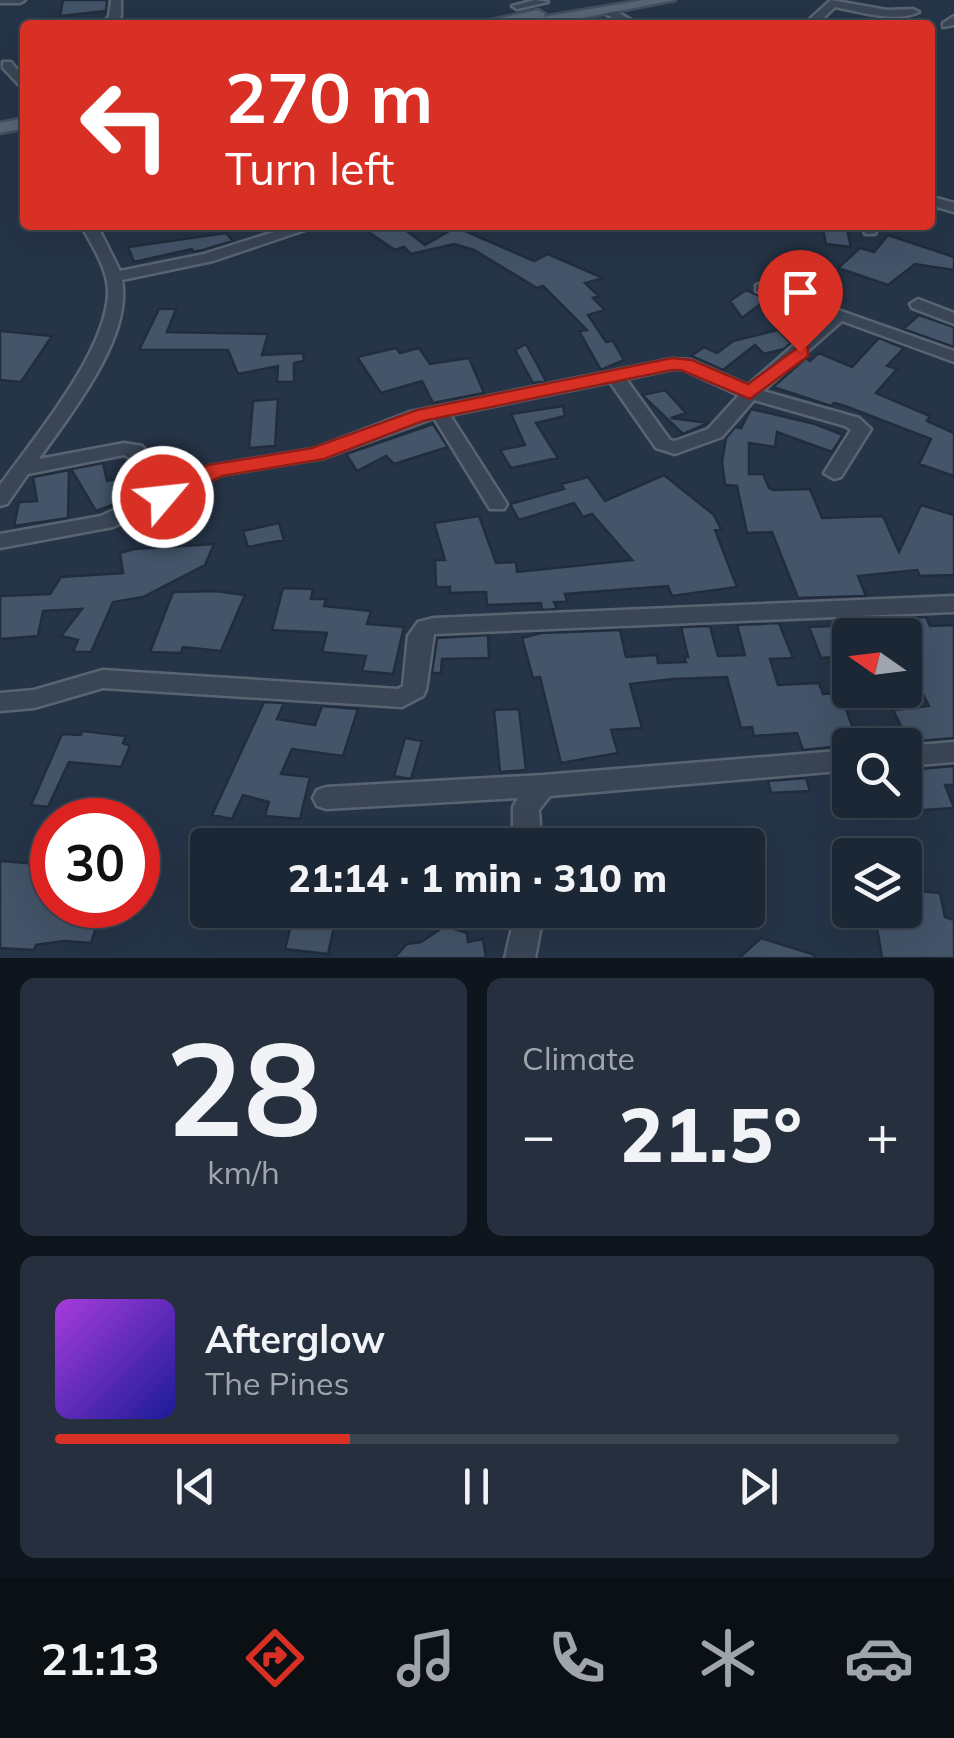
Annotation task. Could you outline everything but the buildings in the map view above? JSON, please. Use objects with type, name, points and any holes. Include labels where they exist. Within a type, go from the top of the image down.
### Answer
[{"type":"main road","points":[[494,20],[551,5],[622,0]]},
{"type":"main road","points":[[519,12],[606,10],[668,0]]},
{"type":"street","points":[[0,0],[20,0]]},
{"type":"street","points":[[815,20],[836,2],[888,14],[913,12]]},
{"type":"street","points":[[843,20],[852,7]]},
{"type":"street","points":[[606,10],[632,20]]},
{"type":"street","points":[[7,65],[20,80]]},
{"type":"street","points":[[0,499],[100,346],[116,304],[114,277],[91,230]]},
{"type":"street","points":[[114,277],[207,258],[296,230]]},
{"type":"street","points":[[762,288],[954,358]]},
{"type":"street","points":[[918,304],[954,318]]},
{"type":"street","points":[[616,378],[663,444],[675,448],[715,433],[750,393],[826,331],[834,316]]},
{"type":"street","points":[[0,541],[106,522],[216,470],[316,454],[402,420],[678,363],[750,393],[852,422],[862,429],[834,474]]},
{"type":"street","points":[[439,412],[498,504]]},
{"type":"street","points":[[21,469],[124,450],[135,450],[144,459]]},
{"type":"street","points":[[0,702],[34,699],[103,679],[402,698],[414,690],[420,636],[426,628],[434,626],[954,604]]},
{"type":"street","points":[[922,755],[954,752]]},
{"type":"street","points":[[326,798],[543,786],[832,762]]},
{"type":"street","points":[[527,828],[526,806],[543,786]]},
{"type":"street","points":[[520,958],[526,928]]},
{"type":"route","points":[[163,497],[216,470],[316,454],[417,416],[672,364],[684,364],[750,393],[800,352]]}]
